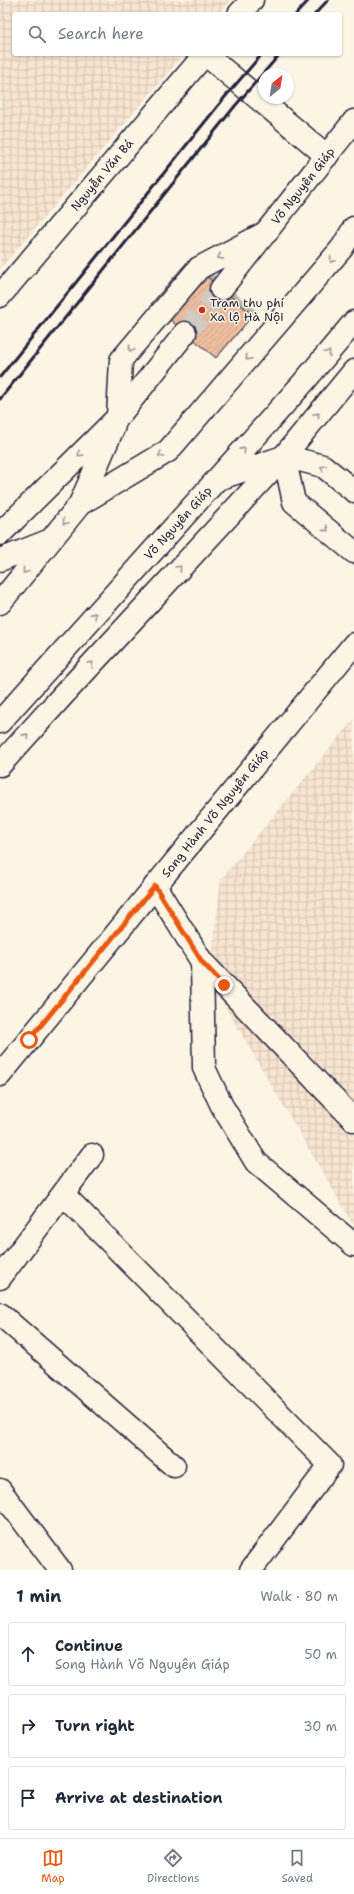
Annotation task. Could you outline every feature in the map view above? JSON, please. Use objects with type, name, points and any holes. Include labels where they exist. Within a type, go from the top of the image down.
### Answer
[{"type":"main road","points":[[242,12],[252,0]]},
{"type":"main road","name":"Nguyễn Văn Bá","points":[[0,296],[203,56]]},
{"type":"main road","points":[[207,56],[327,156]]},
{"type":"main road","name":"Võ Nguyên Giáp","points":[[221,289],[354,121]]},
{"type":"main road","points":[[80,504],[168,451],[342,248],[354,228]]},
{"type":"main road","name":"Võ Nguyên Giáp","points":[[118,416],[121,360],[198,268],[267,232]]},
{"type":"main road","name":"Võ Nguyên Giáp","points":[[0,722],[21,696],[299,387],[354,322]]},
{"type":"main road","points":[[0,534],[118,416],[185,333]]},
{"type":"main road","points":[[0,765],[284,456],[354,370]]},
{"type":"main road","points":[[299,387],[284,456],[294,502],[354,552]]},
{"type":"main road","points":[[0,603],[80,504],[118,416]]},
{"type":"main road","points":[[217,479],[284,456],[323,466],[354,491]]},
{"type":"main road","points":[[0,560],[50,540]]},
{"type":"main road","name":"Song Hành Võ Nguyên Giáp","points":[[0,1075],[354,644]]},
{"type":"main road","points":[[21,696],[65,693]]},
{"type":"main road","points":[[155,886],[202,962],[354,1120]]},
{"type":"main road","points":[[202,962],[204,1068],[222,1106],[256,1162],[354,1245]]},
{"type":"main road","points":[[0,1278],[92,1155]]},
{"type":"main road","points":[[63,1194],[330,1465],[251,1570]]},
{"type":"main road","points":[[0,1314],[174,1466]]},
{"type":"main road","points":[[0,1490],[60,1570]]},
{"type":"shaded area","points":[[0,0],[231,0],[221,12],[12,12],[12,56],[182,56],[0,269]]},
{"type":"shaded area","points":[[354,719],[354,1226],[209,979],[221,879]]},
{"type":"building","name":"Trạm thu phí Xa lộ Hà Nội","points":[[188,261],[253,315],[216,358],[151,304]]},
{"type":"tunnel","points":[[185,333],[221,289]]},
{"type":"railway","points":[[298,12],[309,0]]},
{"type":"railway","points":[[317,12],[328,0]]},
{"type":"railway","points":[[0,377],[225,97],[260,56]]},
{"type":"railway","points":[[0,399],[235,106],[278,56]]},
{"type":"place","name":"Trạm thu phí Xa lộ Hà Nội","points":[[202,310]]},
{"type":"route","points":[[29,1040],[155,886],[202,962],[224,985]]}]
